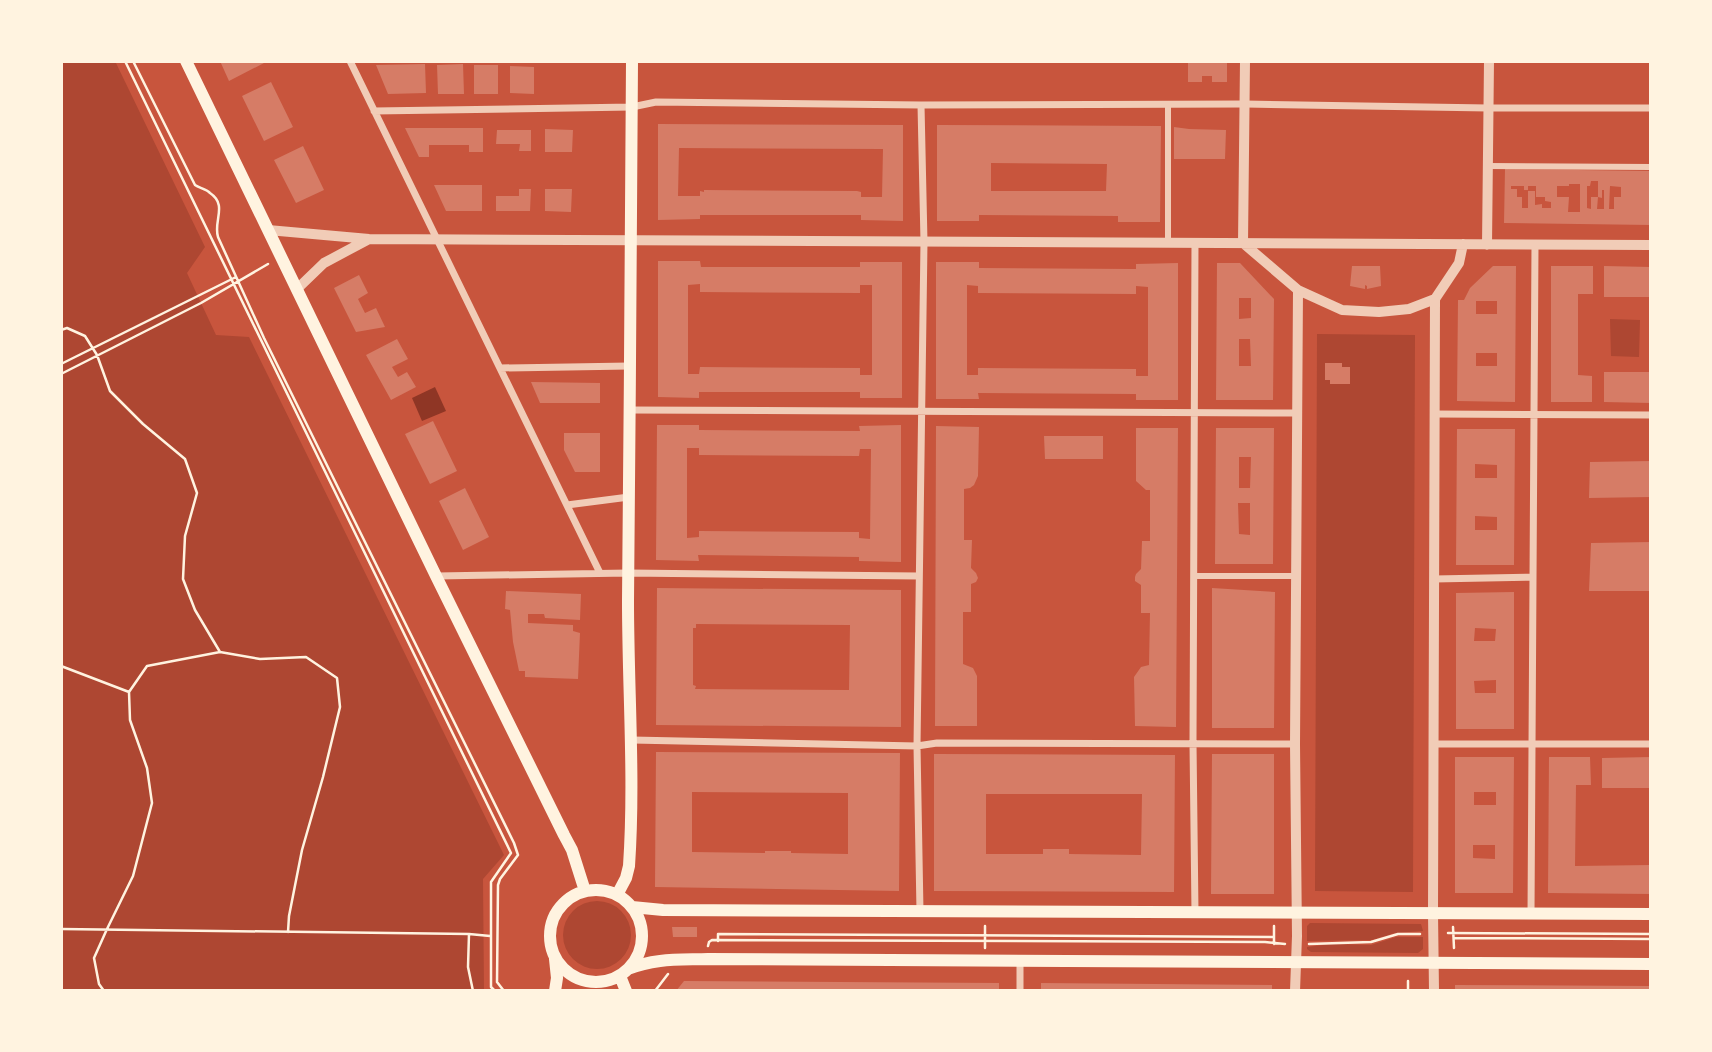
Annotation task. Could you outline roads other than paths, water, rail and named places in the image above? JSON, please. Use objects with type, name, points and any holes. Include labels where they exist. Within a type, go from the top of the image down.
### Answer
[{"type":"main road","points":[[186,61],[572,850],[585,891]]},
{"type":"main road","points":[[617,895],[629,866],[632,740],[628,573],[632,61]]},
{"type":"main road","points":[[555,991],[557,978],[550,936],[554,916],[567,900],[585,891],[601,890],[617,895],[632,907],[641,925],[642,944],[639,953],[619,975],[595,991]]},
{"type":"main road","points":[[632,907],[663,910],[1651,914]]},
{"type":"main road","points":[[554,955],[560,965],[577,978],[598,982],[651,961],[670,960],[1651,964]]},
{"type":"main road","points":[[619,975],[626,991]]},
{"type":"street","points":[[349,61],[600,573]]},
{"type":"street","points":[[1243,243],[1245,61]]},
{"type":"street","points":[[1487,245],[1489,61]]},
{"type":"street","points":[[374,111],[632,107],[656,102],[1651,108]]},
{"type":"street","points":[[1168,104],[1168,243]]},
{"type":"street","points":[[920,911],[917,746],[924,242],[921,105]]},
{"type":"street","points":[[1488,166],[1651,167]]},
{"type":"street","points":[[268,230],[369,239],[1651,245]]},
{"type":"street","points":[[297,289],[332,252],[329,242],[322,234]]},
{"type":"street","points":[[324,263],[369,239]]},
{"type":"street","points":[[1195,243],[1195,912]]},
{"type":"street","points":[[1243,243],[1298,290],[1342,310],[1379,312],[1409,309],[1435,299]]},
{"type":"street","points":[[1434,991],[1435,299],[1459,263],[1463,244]]},
{"type":"street","points":[[1531,914],[1535,245]]},
{"type":"street","points":[[1295,991],[1298,290]]},
{"type":"street","points":[[500,368],[629,366]]},
{"type":"street","points":[[629,410],[1297,413]]},
{"type":"street","points":[[1434,414],[1651,415]]},
{"type":"street","points":[[566,505],[629,496]]},
{"type":"street","points":[[436,576],[628,573],[919,576]]},
{"type":"street","points":[[1194,576],[1296,576]]},
{"type":"street","points":[[1434,579],[1533,577]]},
{"type":"street","points":[[632,740],[917,746],[937,743],[1295,744]]},
{"type":"street","points":[[1433,744],[1651,744]]},
{"type":"street","points":[[1020,961],[1020,991]]}]
